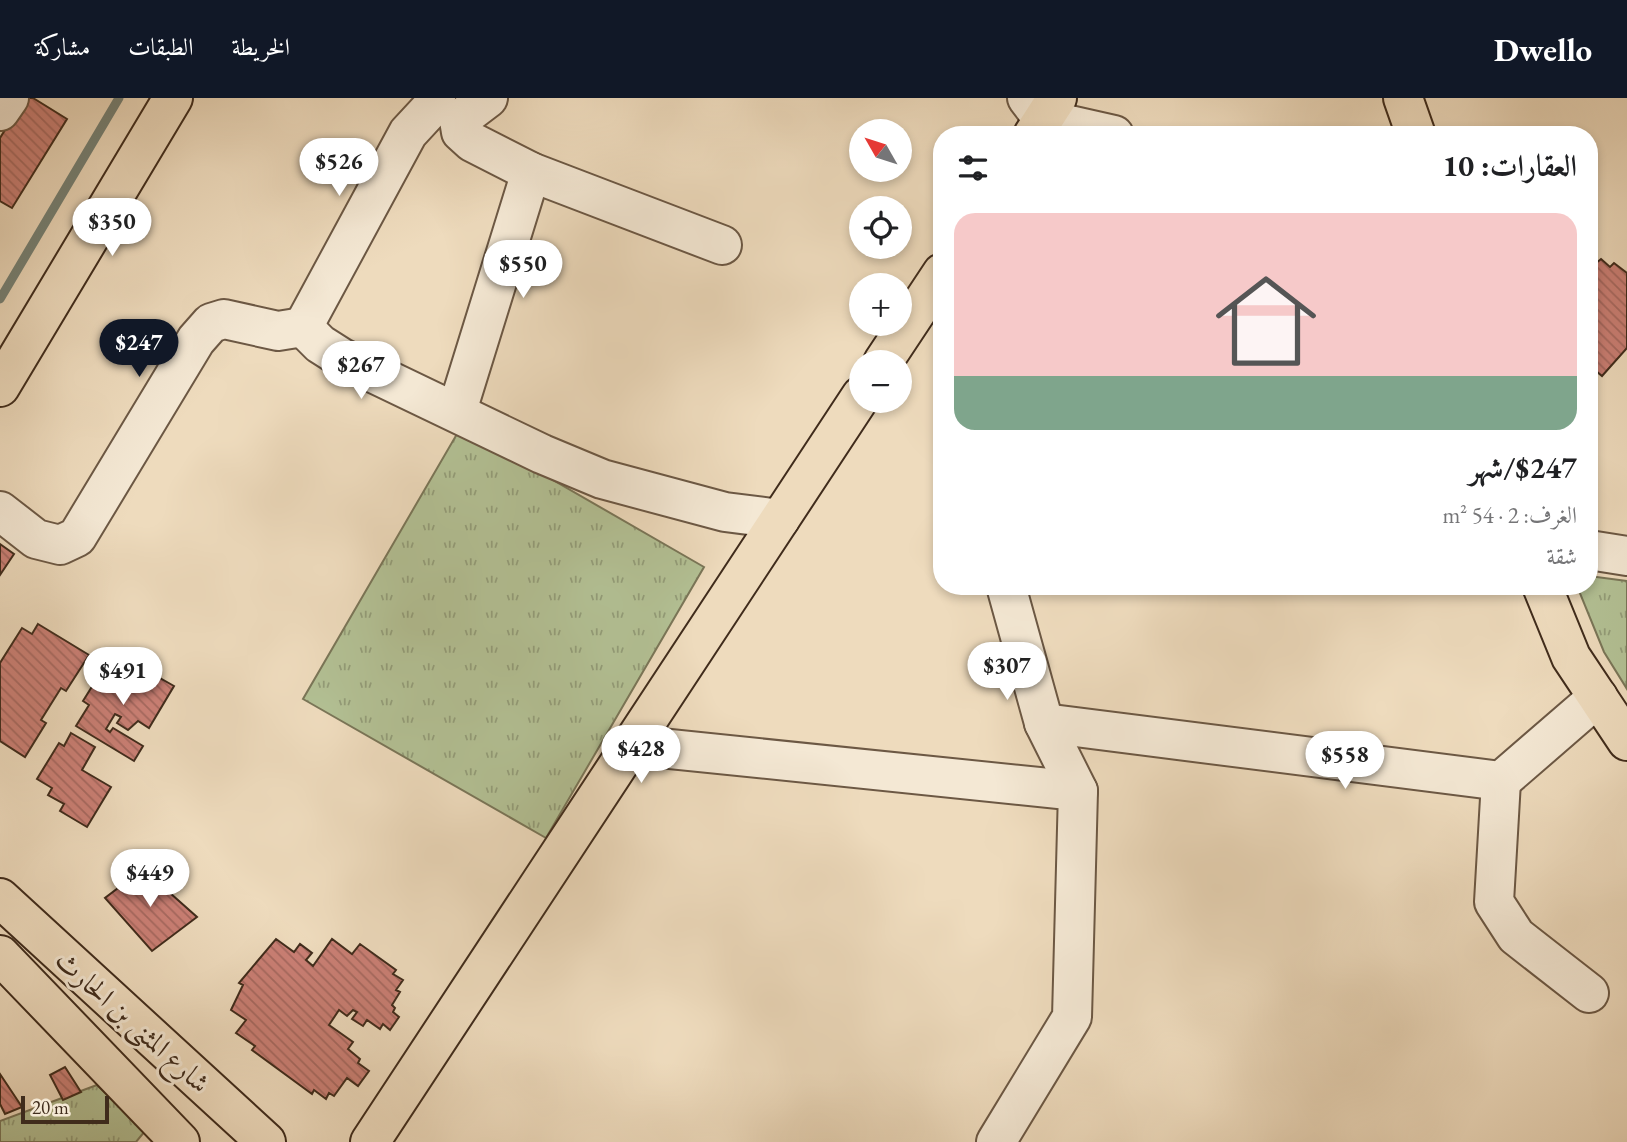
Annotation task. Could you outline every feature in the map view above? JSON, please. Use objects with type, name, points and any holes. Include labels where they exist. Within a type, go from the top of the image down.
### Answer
[{"type":"main road","points":[[0,387],[173,98]]},
{"type":"main road","points":[[1403,98],[1413,126]]},
{"type":"main road","points":[[891,350],[933,287]]},
{"type":"main road","points":[[370,1142],[850,413]]},
{"type":"main road","points":[[1546,595],[1571,657],[1627,741]]},
{"type":"main road","name":"شارع المثنى بن الحارث","points":[[0,898],[266,1142]]},
{"type":"main road","name":"شارع المثنى بن الحارث","points":[[0,955],[180,1142]]},
{"type":"street","points":[[0,111],[9,98]]},
{"type":"street","points":[[303,327],[408,133],[454,106],[461,132],[472,142],[531,172],[722,245]]},
{"type":"street","points":[[1040,112],[1085,126]]},
{"type":"street","points":[[457,411],[531,172]]},
{"type":"street","points":[[0,511],[36,539],[60,545],[77,537],[196,340],[211,323],[224,319],[278,331],[303,327]]},
{"type":"street","points":[[303,327],[320,344],[342,358],[542,454],[602,479],[725,512],[780,519]]},
{"type":"street","points":[[1598,551],[1627,556]]},
{"type":"street","points":[[996,1142],[1072,1017],[1078,792],[1044,723],[1008,595]]},
{"type":"street","points":[[1589,993],[1516,936],[1494,902],[1501,781],[1598,697]]},
{"type":"street","points":[[1044,723],[1501,781]]},
{"type":"street","points":[[631,745],[1078,792]]},
{"type":"green space","points":[[461,427],[704,567],[546,838],[303,699]]},
{"type":"green space","points":[[1598,577],[1627,581],[1627,689],[1604,652],[1581,595],[1598,595]]},
{"type":"green space","points":[[97,1085],[145,1131],[136,1142],[0,1142],[0,1121]]},
{"type":"building","points":[[25,98],[33,98],[67,119],[12,208],[0,201],[0,138]]},
{"type":"building","points":[[1601,259],[1610,267],[1614,263],[1627,273],[1627,348],[1602,376],[1598,373],[1598,262]]},
{"type":"building","points":[[0,544],[14,554],[0,575]]},
{"type":"building","points":[[38,624],[89,655],[66,691],[61,688],[41,720],[46,723],[25,757],[0,741],[0,663],[22,628],[32,634]]},
{"type":"building","points":[[106,664],[126,675],[130,669],[146,678],[149,672],[174,686],[149,728],[138,721],[128,730],[117,723],[121,717],[115,714],[106,729],[110,732],[113,728],[143,746],[134,761],[76,726],[89,705],[83,701]]},
{"type":"building","points":[[71,733],[95,747],[82,770],[111,787],[87,827],[60,811],[64,804],[48,795],[52,788],[37,779],[59,743],[64,746]]},
{"type":"building","points":[[143,869],[197,917],[152,951],[105,898]]},
{"type":"building","points":[[276,939],[294,952],[300,944],[312,953],[306,960],[313,966],[332,939],[352,954],[360,944],[396,970],[393,974],[403,980],[396,990],[400,992],[392,1005],[395,1008],[393,1012],[399,1017],[390,1030],[383,1024],[380,1029],[367,1020],[363,1026],[352,1019],[357,1012],[353,1010],[347,1016],[339,1010],[329,1025],[353,1042],[348,1049],[360,1059],[358,1063],[369,1071],[358,1086],[347,1078],[334,1096],[329,1093],[326,1099],[314,1090],[312,1094],[252,1050],[255,1046],[236,1033],[246,1020],[231,1010],[243,985],[239,983]]},
{"type":"building","points":[[65,1067],[81,1092],[63,1100],[50,1075]]},
{"type":"building","points":[[0,1074],[22,1107],[5,1114],[0,1104]]},
{"type":"waterway","points":[[0,299],[119,98]]}]
